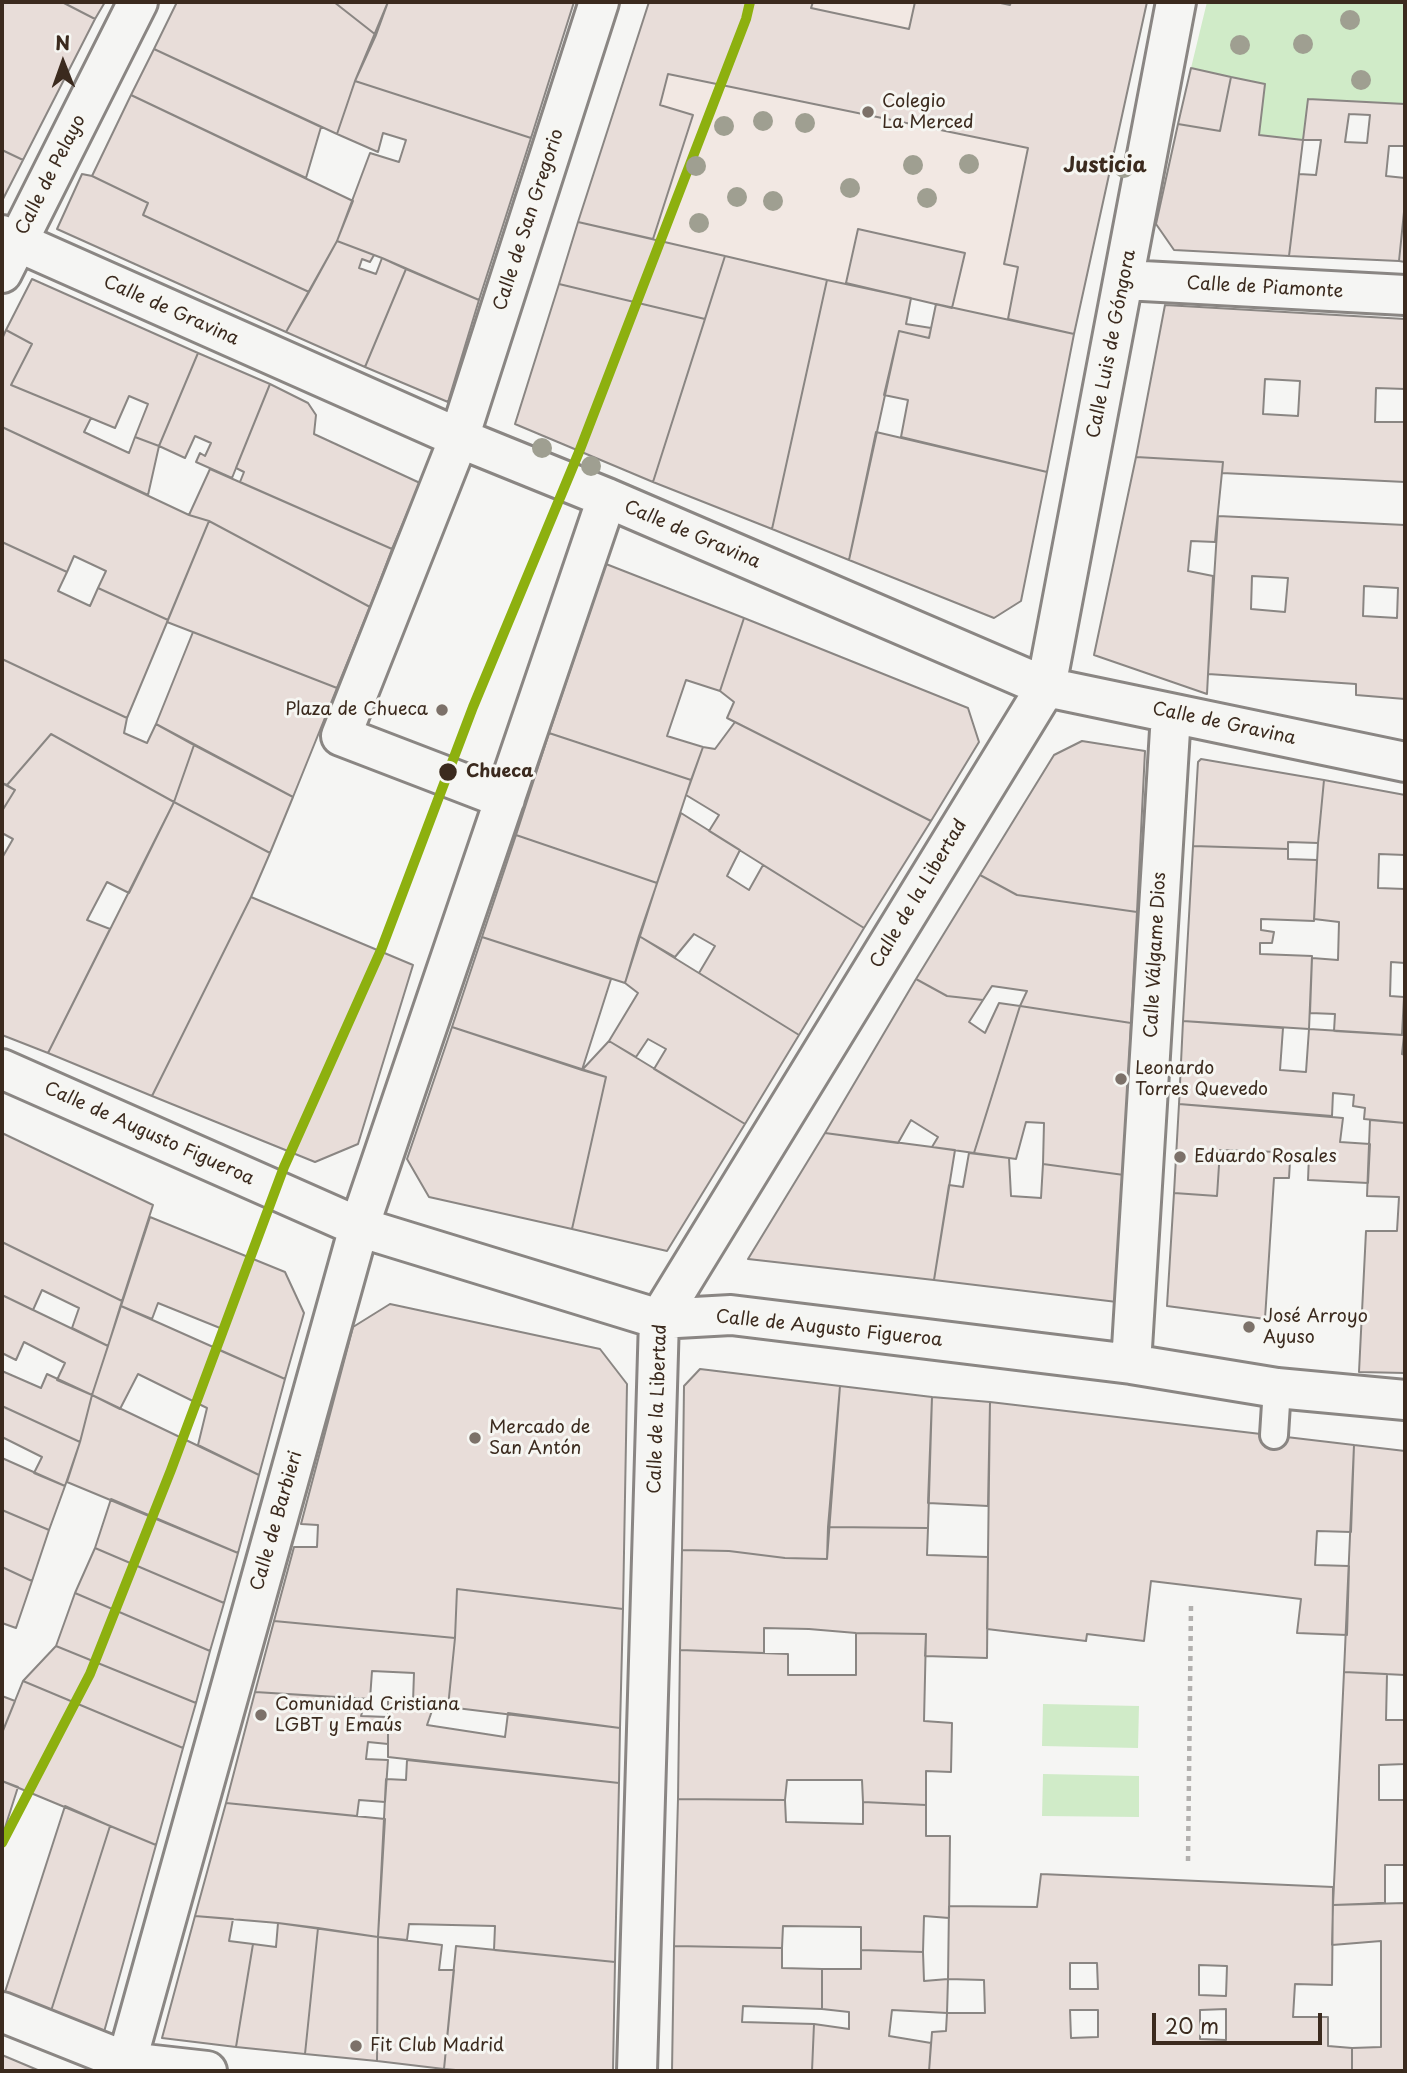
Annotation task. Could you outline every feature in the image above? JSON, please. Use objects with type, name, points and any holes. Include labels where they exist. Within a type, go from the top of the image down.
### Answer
[{"type":"street","name":"Calle de Pelayo","points":[[7,250],[138,2]]},
{"type":"street","name":"Calle de San Gregorio","points":[[505,799],[341,736],[458,438],[599,2]]},
{"type":"street","name":"Calle Luis de Góngora","points":[[1046,687],[1177,2]]},
{"type":"street","name":"Calle de Gravina","points":[[7,250],[607,498],[1046,687],[1405,762]]},
{"type":"street","name":"Calle de Piamonte","points":[[1124,280],[1405,295]]},
{"type":"street","name":"Calle de Barbieri","points":[[126,2067],[359,1227],[607,498]]},
{"type":"street","name":"Calle de la Libertad","points":[[638,2071],[659,1319],[1046,687]]},
{"type":"street","name":"Calle Válgame Dios","points":[[1131,1364],[1171,714]]},
{"type":"street","name":"Calle de Augusto Figueroa","points":[[2,1069],[359,1227],[659,1319],[731,1315],[1131,1364],[1276,1388],[1405,1400]]},
{"type":"street","points":[[2,2012],[126,2067],[207,2071]]},
{"type":"lane","points":[[1274,1435],[1276,1388]]},
{"type":"path","points":[[1188,1861],[1191,1606]]},
{"type":"shaded area","name":"Colegio La Merced","points":[[649,2],[1147,2],[1074,334],[578,222]]},
{"type":"green space","points":[[1207,2],[1405,2],[1405,104],[1309,99],[1303,140],[1259,135],[1264,84],[1191,68]]},
{"type":"green space","points":[[1043,1704],[1139,1706],[1138,1748],[1042,1746]]},
{"type":"green space","points":[[1043,1774],[1139,1776],[1139,1817],[1042,1816]]},
{"type":"building","points":[[2,2],[62,2],[95,19],[23,160],[2,150]]},
{"type":"building","points":[[62,2],[105,2],[95,19]]},
{"type":"building","points":[[177,2],[334,2],[376,35],[355,81],[337,134],[154,49]]},
{"type":"building","points":[[334,2],[388,2],[376,35]]},
{"type":"building","points":[[388,2],[574,2],[531,138],[355,81]]},
{"type":"building","points":[[649,2],[813,2],[811,8],[909,29],[915,2],[996,2],[1010,5],[1011,2],[1147,2],[1074,334],[1008,319],[1018,267],[1004,264],[1028,148],[668,74],[660,105],[693,115],[653,239],[578,222]]},
{"type":"building","points":[[154,49],[321,127],[306,178],[131,95]]},
{"type":"building","points":[[1191,68],[1231,77],[1220,131],[1178,124]]},
{"type":"building","points":[[1231,77],[1265,84],[1259,135],[1303,140],[1289,256],[1174,250],[1156,224],[1178,124],[1220,131]]},
{"type":"building","points":[[355,81],[531,138],[479,300],[337,241],[370,153],[399,162],[406,140],[383,133],[378,152],[337,134]]},
{"type":"building","points":[[131,95],[353,201],[337,241],[309,292],[143,215],[148,203],[92,176]]},
{"type":"building","points":[[1308,99],[1405,104],[1405,146],[1389,146],[1386,176],[1405,178],[1399,261],[1289,256],[1299,174],[1316,175],[1321,140],[1303,140]],"holes":[[[1349,114],[1370,115],[1367,143],[1345,142]]]},
{"type":"building","points":[[2,150],[23,160],[3,199],[2,199]]},
{"type":"building","points":[[82,174],[92,176],[148,203],[143,215],[309,292],[286,332],[57,229]]},
{"type":"building","points":[[1405,202],[1405,262],[1399,261]]},
{"type":"building","points":[[578,222],[725,256],[705,319],[559,284]]},
{"type":"building","points":[[858,229],[965,253],[952,308],[846,283]]},
{"type":"building","points":[[337,241],[374,255],[370,262],[362,259],[359,268],[376,274],[382,258],[406,269],[365,367],[286,332]]},
{"type":"building","points":[[725,256],[827,280],[772,529],[653,482]]},
{"type":"building","points":[[406,269],[479,300],[448,402],[365,367]]},
{"type":"building","points":[[32,279],[198,353],[159,446],[135,437],[148,404],[129,396],[115,428],[11,385],[32,344],[6,330]]},
{"type":"building","points":[[827,280],[911,298],[906,324],[931,328],[929,338],[899,331],[849,560],[772,529]]},
{"type":"building","points":[[559,284],[705,319],[653,482],[515,424]]},
{"type":"building","points":[[936,304],[1074,334],[1047,472],[901,437],[908,400],[884,395],[899,331],[929,338]]},
{"type":"building","points":[[1165,305],[1405,319],[1405,389],[1376,388],[1375,422],[1405,422],[1405,482],[1222,473],[1223,462],[1136,457]],"holes":[[[1265,379],[1300,381],[1298,416],[1263,414]]]},
{"type":"building","points":[[6,330],[32,344],[11,385],[91,418],[84,432],[129,453],[135,437],[159,446],[148,495],[2,427],[2,339]]},
{"type":"building","points":[[198,353],[270,384],[232,478],[196,462],[200,453],[205,456],[211,443],[195,436],[185,458],[159,446]]},
{"type":"building","points":[[270,384],[308,403],[316,415],[314,434],[420,483],[392,549],[240,482],[244,472],[236,468]]},
{"type":"building","points":[[2,427],[189,515],[209,521],[168,620],[98,588],[106,571],[74,556],[67,572],[2,542]]},
{"type":"building","points":[[876,432],[1047,472],[1021,601],[994,618],[849,560]]},
{"type":"building","points":[[1136,457],[1223,462],[1215,542],[1191,541],[1188,571],[1213,576],[1207,694],[1094,655]]},
{"type":"building","points":[[210,469],[392,549],[370,607],[209,521],[189,515]]},
{"type":"building","points":[[1218,516],[1405,525],[1405,699],[1356,695],[1356,684],[1208,674]],"holes":[[[1252,576],[1288,578],[1285,612],[1251,609]],[[1364,586],[1398,588],[1397,618],[1363,616]]]},
{"type":"building","points":[[209,521],[370,607],[337,688],[167,622]]},
{"type":"building","points":[[2,542],[67,572],[58,591],[90,606],[98,588],[168,620],[127,718],[2,659]]},
{"type":"building","points":[[606,564],[744,618],[720,691],[686,680],[667,736],[703,747],[691,780],[549,733]]},
{"type":"building","points":[[744,618],[968,708],[979,742],[931,821],[727,718],[734,702],[720,691]]},
{"type":"building","points":[[193,632],[337,688],[293,797],[156,724]]},
{"type":"building","points":[[2,659],[127,718],[124,733],[147,743],[156,724],[194,745],[174,802],[51,734],[7,785],[2,783]]},
{"type":"building","points":[[735,722],[931,821],[864,928],[709,831],[719,815],[686,795],[703,747],[715,749]]},
{"type":"building","points":[[549,733],[691,780],[657,883],[516,835]]},
{"type":"building","points":[[51,734],[174,802],[129,893],[107,882],[87,920],[110,929],[48,1053],[2,1035],[2,858],[13,839],[2,833],[2,811],[15,790],[7,785]]},
{"type":"building","points":[[1082,741],[1145,751],[1137,912],[1017,895],[980,875],[1054,755]]},
{"type":"building","points":[[194,745],[293,797],[270,853],[174,802]]},
{"type":"building","points":[[1201,759],[1324,780],[1318,843],[1288,842],[1288,849],[1193,846],[1198,762]]},
{"type":"building","points":[[1324,780],[1405,795],[1405,855],[1379,854],[1378,888],[1405,889],[1405,963],[1391,962],[1390,996],[1404,997],[1402,1035],[1334,1031],[1335,1014],[1310,1013],[1312,958],[1338,960],[1339,922],[1314,919]]},
{"type":"building","points":[[2,783],[15,790],[2,811]]},
{"type":"building","points":[[174,802],[270,853],[251,897],[152,1096],[48,1053]]},
{"type":"building","points":[[681,813],[740,850],[727,876],[749,890],[763,865],[864,928],[799,1035],[699,973],[715,946],[694,934],[675,957],[639,936]]},
{"type":"building","points":[[516,835],[657,883],[625,983],[482,937]]},
{"type":"building","points":[[1193,846],[1288,849],[1288,859],[1317,860],[1314,921],[1261,919],[1261,930],[1274,932],[1272,943],[1260,943],[1260,954],[1312,956],[1309,1029],[1183,1021]]},
{"type":"building","points":[[980,875],[1017,895],[1137,912],[1131,1023],[1020,1006],[1027,991],[992,986],[983,1000],[947,996],[916,979]]},
{"type":"building","points":[[251,897],[413,965],[358,1144],[315,1162],[152,1096]]},
{"type":"building","points":[[639,936],[799,1035],[745,1124],[654,1069],[666,1049],[648,1039],[636,1057],[609,1041],[638,993],[625,983]]},
{"type":"building","points":[[482,937],[611,979],[582,1070],[452,1027]]},
{"type":"building","points":[[916,979],[947,996],[983,1000],[969,1022],[985,1033],[999,1003],[1020,1006],[974,1153],[932,1147],[938,1137],[911,1120],[898,1143],[825,1133]]},
{"type":"building","points":[[1020,1006],[1131,1023],[1124,1175],[1043,1164],[1044,1123],[1026,1122],[1016,1159],[974,1153]]},
{"type":"building","points":[[1183,1021],[1283,1028],[1280,1070],[1306,1072],[1309,1029],[1404,1035],[1402,1054],[1405,1055],[1405,1123],[1364,1119],[1365,1108],[1353,1106],[1354,1095],[1333,1093],[1332,1116],[1179,1104]]},
{"type":"building","points":[[452,1027],[606,1077],[572,1229],[429,1197],[407,1159]]},
{"type":"building","points":[[609,1041],[745,1124],[667,1251],[572,1229],[606,1077],[582,1070]]},
{"type":"building","points":[[1179,1104],[1343,1118],[1340,1142],[1370,1144],[1368,1183],[1308,1180],[1309,1155],[1289,1155],[1290,1161],[1279,1161],[1279,1152],[1220,1150],[1217,1196],[1174,1193]]},
{"type":"building","points":[[1370,1120],[1405,1123],[1405,1373],[1359,1372],[1366,1231],[1397,1231],[1399,1197],[1367,1196]]},
{"type":"building","points":[[2,1133],[153,1205],[122,1301],[2,1242]]},
{"type":"building","points":[[825,1133],[955,1150],[934,1280],[748,1259]]},
{"type":"building","points":[[1220,1150],[1279,1152],[1279,1161],[1290,1161],[1289,1178],[1274,1178],[1265,1319],[1167,1306],[1174,1193],[1217,1196]]},
{"type":"building","points":[[969,1153],[1009,1158],[1011,1196],[1041,1198],[1043,1164],[1124,1175],[1117,1302],[934,1280],[949,1185],[963,1187]]},
{"type":"building","points":[[150,1217],[285,1272],[304,1313],[285,1379],[217,1349],[225,1330],[158,1303],[152,1319],[121,1306]]},
{"type":"building","points":[[2,1242],[122,1301],[108,1346],[72,1328],[79,1308],[42,1290],[33,1310],[2,1295]]},
{"type":"building","points":[[2,1295],[108,1346],[92,1395],[57,1380],[65,1363],[24,1342],[16,1360],[2,1353]]},
{"type":"building","name":"Mercado de San Antón","points":[[390,1304],[600,1349],[627,1384],[623,1609],[457,1589],[455,1638],[274,1621],[294,1547],[317,1547],[318,1525],[301,1524],[353,1327]]},
{"type":"building","points":[[121,1306],[285,1379],[259,1475],[198,1445],[207,1408],[138,1374],[120,1409],[92,1395]]},
{"type":"building","points":[[700,1369],[840,1386],[827,1559],[682,1550],[684,1386]]},
{"type":"building","points":[[2,1371],[41,1388],[47,1374],[92,1395],[80,1442],[2,1406]]},
{"type":"building","points":[[840,1386],[932,1397],[928,1528],[828,1527]]},
{"type":"building","points":[[92,1395],[259,1475],[238,1553],[67,1482]]},
{"type":"building","points":[[932,1397],[990,1402],[988,1506],[928,1503]]},
{"type":"building","points":[[990,1402],[1354,1445],[1351,1532],[1317,1531],[1315,1565],[1349,1566],[1347,1635],[1297,1633],[1301,1599],[1151,1581],[1144,1641],[1087,1634],[1086,1641],[987,1629]]},
{"type":"building","points":[[2,1406],[80,1442],[65,1486],[34,1473],[42,1457],[2,1437]]},
{"type":"building","points":[[1354,1445],[1405,1451],[1405,1675],[1344,1672]]},
{"type":"building","points":[[2,1458],[65,1486],[49,1530],[2,1510]]},
{"type":"building","points":[[111,1499],[238,1553],[224,1603],[95,1548]]},
{"type":"building","points":[[2,1510],[49,1530],[32,1581],[2,1567]]},
{"type":"building","points":[[828,1527],[928,1528],[927,1555],[988,1557],[987,1658],[925,1656],[926,1634],[809,1629],[764,1628],[764,1653],[680,1650],[682,1550],[827,1559]]},
{"type":"building","points":[[95,1548],[224,1603],[210,1651],[75,1593]]},
{"type":"building","points":[[2,1567],[32,1581],[16,1628],[2,1623]]},
{"type":"building","points":[[457,1589],[623,1609],[620,1728],[448,1707]]},
{"type":"building","points":[[75,1593],[210,1651],[196,1703],[56,1646]]},
{"type":"building","points":[[274,1621],[455,1638],[448,1707],[413,1702],[414,1673],[372,1671],[370,1699],[255,1692]]},
{"type":"building","points":[[856,1633],[926,1634],[924,1721],[952,1723],[951,1772],[926,1771],[926,1805],[863,1802],[862,1780],[787,1780],[785,1800],[678,1799],[680,1650],[788,1654],[788,1675],[856,1675]]},
{"type":"building","points":[[56,1646],[196,1703],[183,1748],[23,1681]]},
{"type":"building","points":[[1344,1672],[1387,1674],[1386,1720],[1405,1720],[1405,1764],[1379,1765],[1379,1800],[1405,1800],[1405,1865],[1385,1865],[1385,1903],[1333,1905]]},
{"type":"building","points":[[23,1681],[183,1748],[156,1845],[2,1781],[2,1733]]},
{"type":"building","points":[[255,1692],[366,1699],[361,1716],[388,1717],[388,1744],[368,1742],[366,1759],[388,1760],[385,1802],[359,1800],[357,1816],[226,1803]]},
{"type":"building","points":[[2,1696],[15,1701],[2,1733]]},
{"type":"building","points":[[388,1699],[434,1705],[427,1725],[505,1737],[508,1713],[620,1728],[619,1783],[388,1757]]},
{"type":"building","points":[[407,1760],[619,1783],[615,1962],[494,1950],[495,1926],[409,1924],[407,1940],[378,1937],[386,1779],[406,1780]]},
{"type":"building","points":[[2,1781],[18,1787],[2,1837]]},
{"type":"building","points":[[678,1799],[785,1800],[786,1822],[863,1824],[863,1802],[926,1805],[926,1836],[950,1836],[949,1918],[924,1916],[923,1952],[861,1950],[861,1927],[783,1926],[782,1948],[674,1946]]},
{"type":"building","points":[[226,1803],[385,1819],[378,1937],[278,1923],[195,1916]]},
{"type":"building","points":[[65,1806],[110,1826],[51,2011],[5,1992]]},
{"type":"building","points":[[110,1826],[156,1845],[104,2032],[51,2011]]},
{"type":"building","points":[[1041,1874],[1333,1887],[1332,1985],[1295,1984],[1293,2017],[1328,2017],[1328,2046],[1352,2048],[1352,2071],[929,2071],[932,2032],[946,2031],[947,2013],[985,2013],[984,1980],[948,1979],[949,1906],[1037,1907]],"holes":[[[1070,1963],[1097,1963],[1098,1989],[1070,1989]],[[1199,1965],[1227,1966],[1226,1996],[1199,1995]],[[1226,2009],[1226,2040],[1200,2039],[1200,2010]],[[1070,2010],[1098,2010],[1098,2037],[1071,2038]]]},
{"type":"building","points":[[1405,1903],[1405,2071],[1352,2071],[1352,2048],[1381,2047],[1381,1941],[1332,1945],[1333,1905]]},
{"type":"building","points":[[195,1916],[233,1919],[229,1941],[253,1944],[236,2047],[162,2038]]},
{"type":"building","points":[[278,1923],[318,1928],[305,2054],[236,2047],[253,1944],[276,1947]]},
{"type":"building","points":[[318,1928],[378,1937],[377,2061],[305,2054]]},
{"type":"building","points":[[378,1937],[442,1945],[439,1970],[454,1970],[444,2069],[377,2061]]},
{"type":"building","points":[[456,1946],[615,1962],[613,2071],[444,2069]]},
{"type":"building","points":[[674,1946],[782,1948],[782,1968],[822,1969],[822,2009],[743,2006],[742,2022],[814,2024],[812,2071],[672,2071]]},
{"type":"building","points":[[861,1950],[923,1952],[924,1981],[948,1979],[947,2013],[892,2010],[889,2036],[931,2043],[929,2071],[812,2071],[814,2024],[849,2029],[849,2012],[822,2009],[822,1969],[861,1969]]},
{"type":"building","points":[[2,2055],[40,2071],[2,2071]]},
{"type":"transit line","points":[[2,1843],[90,1674],[171,1470],[284,1167],[381,950],[473,707],[579,452],[746,19],[750,2]]},
{"type":"place","name":"Colegio La Merced","points":[[868,112]]},
{"type":"place","name":"Plaza de Chueca","points":[[442,710]]},
{"type":"place","name":"Chueca","points":[[448,772]]},
{"type":"place","name":"Leonardo Torres Quevedo","points":[[1121,1079]]},
{"type":"place","name":"Eduardo Rosales","points":[[1180,1157]]},
{"type":"place","name":"José Arroyo Ayuso","points":[[1249,1327]]},
{"type":"place","name":"Mercado de San Antón","points":[[475,1438]]},
{"type":"place","name":"Comunidad Cristiana LGBT y Emaús","points":[[261,1715]]},
{"type":"place","name":"Fit Club Madrid","points":[[356,2046]]},
{"type":"district","name":"Justicia","points":[[1105,166]]}]
